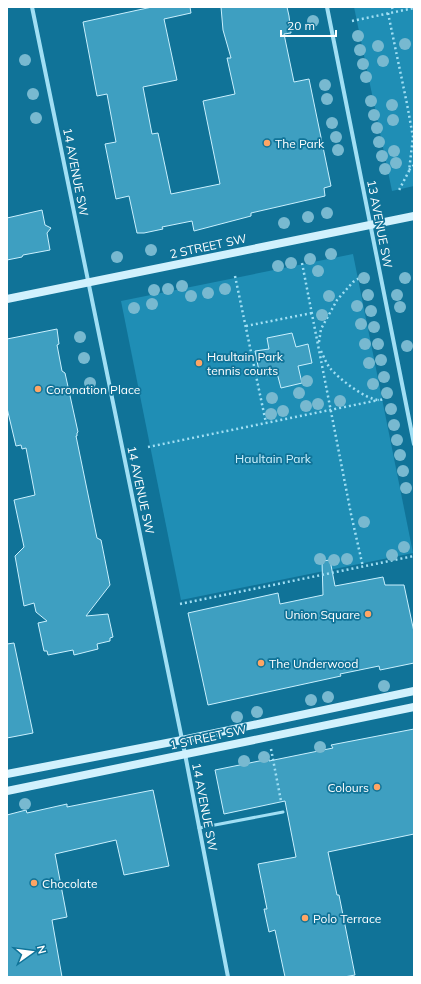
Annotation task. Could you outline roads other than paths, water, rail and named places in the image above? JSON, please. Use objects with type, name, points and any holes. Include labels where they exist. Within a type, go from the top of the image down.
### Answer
[{"type":"street","name":"14 AVENUE SW","points":[[32,7],[185,754],[228,977]]},
{"type":"street","name":"13 AVENUE SW","points":[[326,7],[414,444]]},
{"type":"street","name":"2 STREET SW","points":[[7,298],[88,283],[414,216]]},
{"type":"street","name":"1 STREET SW","points":[[7,774],[182,740],[414,691]]},
{"type":"street","name":"1 STREET SW","points":[[7,791],[414,707]]},
{"type":"lane","points":[[199,828],[284,812]]},
{"type":"place","name":"The Park","points":[[267,143]]},
{"type":"place","name":"Haultain Park tennis courts","points":[[199,363]]},
{"type":"place","name":"Coronation Place","points":[[38,389]]},
{"type":"place","name":"Union Square","points":[[368,614]]},
{"type":"place","name":"The Underwood","points":[[261,663]]},
{"type":"place","name":"Colours","points":[[377,787]]},
{"type":"place","name":"Chocolate","points":[[34,883]]},
{"type":"place","name":"Polo Terrace","points":[[305,918]]},
{"type":"park label","name":"Haultain Park","points":[[273,458]]}]
